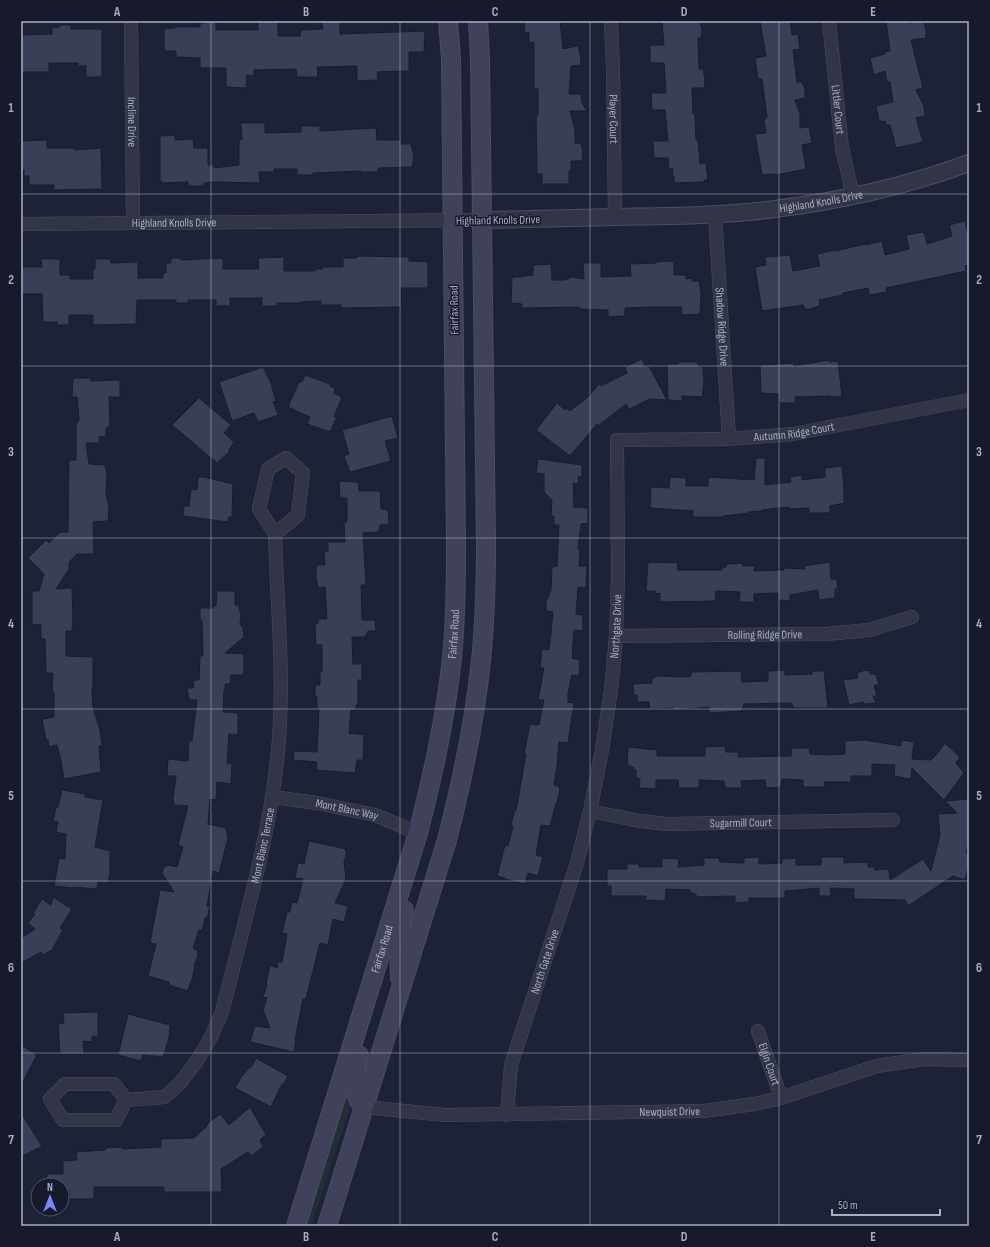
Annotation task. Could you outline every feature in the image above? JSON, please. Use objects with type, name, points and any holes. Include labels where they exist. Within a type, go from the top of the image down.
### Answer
[{"type":"main road","name":"Fairfax Road","points":[[296,1226],[418,833],[432,782],[442,729],[452,658],[456,605],[456,545],[451,59],[448,21]]},
{"type":"main road","points":[[327,1226],[447,840],[461,787],[471,733],[481,660],[485,606],[486,544],[483,220],[478,21]]},
{"type":"main road","points":[[400,991],[399,953],[402,918],[425,841],[423,836],[418,833]]},
{"type":"main road","points":[[364,1107],[358,1100],[356,1068],[365,1029],[378,988],[379,961]]},
{"type":"main road","points":[[312,1226],[307,1216],[322,1165],[320,1150]]},
{"type":"street","name":"Incline Drive","points":[[131,21],[133,223]]},
{"type":"street","name":"Player Court","points":[[611,21],[615,217]]},
{"type":"street","name":"Littler Court","points":[[828,21],[842,148],[853,196]]},
{"type":"street","name":"Highland Knolls Drive","points":[[21,224],[453,221],[715,215],[767,210],[853,196],[940,174],[969,163]]},
{"type":"street","name":"Shadow Ridge Drive","points":[[715,215],[729,439]]},
{"type":"street","name":"Autumn Ridge Court","points":[[618,440],[729,439],[793,434],[969,400]]},
{"type":"street","name":"Northgate Drive","points":[[590,811],[602,750],[611,690],[616,636],[618,575],[618,440]]},
{"type":"street","name":"Mont Blanc Terrace","points":[[126,1100],[164,1097],[180,1083],[197,1061],[211,1037],[224,1004],[263,851],[273,797],[279,740],[282,682],[275,534],[259,509],[268,468],[286,458],[303,473],[298,515],[275,534]]},
{"type":"street","name":"Rolling Ridge Drive","points":[[616,636],[826,634],[869,630],[912,617]]},
{"type":"street","name":"Mont Blanc Way","points":[[273,797],[317,803],[375,815],[418,833]]},
{"type":"street","name":"Sugarmill Court","points":[[590,811],[640,821],[668,824],[894,820]]},
{"type":"street","name":"North Gate Drive","points":[[507,1115],[511,1065],[577,863],[590,811]]},
{"type":"street","name":"Elgin Court","points":[[758,1031],[781,1098]]},
{"type":"street","name":"Newquist Drive","points":[[364,1107],[445,1115],[704,1111],[754,1104],[781,1098],[877,1066],[924,1059],[969,1060]]},
{"type":"street","points":[[65,1084],[114,1084],[126,1100],[116,1120],[63,1120],[50,1099],[65,1084]]},
{"type":"shaded area","points":[[352,1073],[353,1099],[311,1226],[303,1226]]},
{"type":"building","points":[[258,21],[278,21],[278,36],[300,36],[301,30],[323,29],[322,21],[340,21],[340,34],[425,31],[424,52],[409,52],[409,71],[377,72],[378,80],[357,81],[357,66],[317,67],[318,77],[297,77],[296,69],[254,70],[254,76],[247,75],[246,88],[226,87],[226,68],[200,68],[200,58],[176,57],[176,51],[164,51],[164,29],[175,27],[200,27],[200,23],[216,22],[216,30],[258,30]]},
{"type":"building","points":[[524,21],[560,21],[563,49],[578,46],[581,58],[580,65],[571,66],[569,94],[581,94],[582,103],[587,111],[570,111],[575,130],[575,143],[581,143],[583,152],[582,161],[571,161],[569,184],[542,184],[542,174],[537,174],[536,116],[538,116],[538,89],[534,89],[534,42],[529,43],[529,32],[525,33]]},
{"type":"building","points":[[662,21],[699,21],[702,29],[701,38],[698,38],[699,69],[703,69],[705,79],[704,88],[692,88],[693,114],[695,114],[696,140],[698,140],[700,164],[706,163],[708,180],[704,180],[704,182],[674,183],[674,176],[672,176],[673,169],[669,169],[668,158],[654,158],[653,141],[668,141],[665,110],[652,110],[651,93],[666,93],[664,63],[650,63],[650,45],[664,45]]},
{"type":"building","points":[[760,21],[790,21],[792,35],[798,34],[800,49],[793,50],[797,82],[802,82],[805,89],[805,98],[795,100],[800,114],[800,128],[809,127],[812,143],[802,145],[806,169],[776,175],[762,175],[755,134],[766,133],[764,120],[767,117],[762,79],[758,79],[755,58],[766,56]]},
{"type":"building","points":[[886,21],[909,21],[910,23],[923,21],[926,30],[926,38],[911,40],[923,88],[916,90],[924,106],[925,116],[916,118],[923,142],[896,148],[890,125],[886,125],[885,121],[881,122],[881,120],[879,120],[876,106],[893,102],[890,82],[887,82],[885,71],[874,75],[870,58],[890,51]]},
{"type":"building","points":[[60,25],[71,25],[71,29],[102,29],[102,77],[86,77],[86,66],[78,66],[78,63],[49,63],[49,72],[21,72],[21,35],[52,34],[52,28],[60,27]]},
{"type":"building","points":[[241,123],[265,123],[265,133],[301,132],[301,126],[320,126],[320,131],[376,128],[377,140],[401,140],[401,144],[411,144],[414,156],[412,167],[378,168],[378,172],[361,171],[313,173],[313,175],[297,175],[297,169],[274,169],[274,172],[259,172],[260,183],[212,182],[204,183],[204,186],[188,186],[188,182],[160,182],[160,136],[175,135],[175,140],[193,139],[194,148],[208,148],[208,165],[214,165],[214,168],[239,165],[239,140],[242,139]]},
{"type":"building","points":[[47,140],[47,148],[74,148],[74,150],[101,148],[102,189],[54,190],[54,185],[29,185],[29,176],[24,176],[24,170],[21,170],[21,141]]},
{"type":"building","points":[[965,221],[969,236],[969,265],[965,266],[966,271],[886,288],[887,292],[869,295],[868,288],[843,293],[843,295],[819,300],[820,306],[806,310],[803,305],[762,311],[755,267],[766,265],[765,257],[790,255],[793,271],[820,266],[817,254],[882,241],[885,255],[909,249],[906,235],[924,232],[927,244],[952,236],[949,225]]},
{"type":"building","points":[[357,256],[409,257],[409,261],[428,262],[428,288],[401,288],[401,307],[341,308],[341,305],[321,305],[321,301],[277,303],[277,306],[262,306],[262,298],[230,298],[230,306],[216,306],[216,300],[188,300],[188,303],[176,303],[176,300],[137,300],[136,324],[93,325],[93,315],[69,315],[69,325],[58,325],[57,322],[43,322],[42,294],[21,294],[21,267],[42,267],[41,259],[60,259],[60,275],[70,275],[70,279],[93,279],[95,259],[110,259],[111,263],[138,262],[138,278],[163,278],[163,273],[166,273],[166,263],[171,263],[171,258],[180,258],[181,260],[223,258],[223,269],[259,269],[258,258],[284,257],[284,271],[315,271],[315,269],[322,269],[322,267],[343,267],[343,258],[357,258]]},
{"type":"building","points":[[666,261],[674,262],[674,275],[686,275],[686,279],[692,278],[692,281],[699,281],[701,293],[700,314],[681,315],[682,307],[650,307],[625,308],[625,316],[608,317],[608,310],[579,309],[579,307],[522,308],[522,304],[511,303],[512,277],[533,275],[533,265],[551,264],[552,280],[565,280],[572,277],[584,279],[583,263],[601,263],[601,277],[631,276],[630,264]]},
{"type":"building","points":[[642,359],[645,366],[649,366],[667,400],[650,399],[629,409],[626,404],[598,426],[597,424],[570,456],[536,430],[557,403],[565,410],[566,408],[570,411],[589,396],[599,384],[601,386],[627,373],[625,367]]},
{"type":"building","points":[[829,360],[829,362],[838,361],[842,396],[795,397],[796,403],[779,403],[778,394],[761,393],[760,365],[793,363],[794,366]]},
{"type":"building","points":[[678,362],[698,362],[698,366],[703,367],[704,383],[702,397],[682,396],[682,401],[668,400],[667,364],[678,364]]},
{"type":"building","points":[[263,367],[271,383],[276,402],[273,401],[278,415],[258,422],[254,413],[232,421],[219,382]]},
{"type":"building","points":[[305,375],[330,384],[330,386],[335,388],[334,393],[342,397],[334,417],[337,417],[330,432],[307,424],[310,417],[288,407],[299,382],[302,382]]},
{"type":"building","points":[[73,378],[90,378],[91,381],[120,380],[120,397],[109,397],[110,426],[106,428],[106,436],[99,437],[100,443],[86,443],[89,464],[105,465],[107,474],[106,494],[109,508],[108,521],[93,522],[94,554],[77,554],[69,562],[69,569],[56,589],[72,588],[72,631],[66,631],[66,656],[93,657],[92,694],[93,708],[100,730],[102,745],[99,746],[101,772],[64,779],[57,745],[49,747],[48,740],[46,740],[42,719],[54,717],[54,692],[52,692],[53,673],[46,673],[45,639],[41,639],[41,625],[32,624],[32,591],[39,591],[44,574],[28,558],[46,540],[49,543],[60,532],[68,532],[69,460],[76,460],[76,422],[78,422],[79,419],[77,397],[72,397]]},
{"type":"building","points":[[199,398],[231,425],[224,433],[234,442],[229,452],[217,463],[172,425]]},
{"type":"building","points":[[392,416],[398,438],[385,441],[391,461],[350,472],[344,456],[349,454],[342,430]]},
{"type":"building","points":[[756,458],[765,458],[765,485],[791,482],[790,477],[802,475],[802,480],[825,477],[825,468],[842,466],[844,503],[830,506],[830,513],[809,513],[809,508],[789,509],[789,507],[723,517],[693,517],[693,511],[650,508],[651,487],[669,488],[670,477],[686,478],[686,486],[708,486],[708,477],[754,480]]},
{"type":"building","points":[[538,459],[582,465],[582,477],[578,477],[579,484],[573,483],[574,507],[588,508],[588,523],[581,524],[578,549],[580,550],[579,566],[587,566],[586,588],[578,587],[576,614],[582,615],[583,631],[574,630],[572,658],[580,660],[579,676],[572,675],[568,693],[568,702],[574,703],[568,743],[559,742],[554,785],[560,787],[557,803],[550,826],[541,825],[536,855],[543,857],[538,876],[528,873],[525,884],[497,876],[505,845],[508,846],[513,826],[511,825],[515,810],[516,811],[530,724],[539,725],[544,700],[538,700],[544,668],[540,668],[542,649],[549,650],[551,633],[553,612],[546,611],[546,602],[551,590],[552,567],[557,566],[559,525],[554,525],[554,516],[551,516],[552,500],[544,492],[544,474],[536,473]]},
{"type":"building","points":[[198,477],[233,484],[232,517],[229,517],[228,522],[183,516],[184,506],[189,506],[191,489],[197,490]]},
{"type":"building","points":[[339,481],[358,482],[359,491],[380,491],[381,509],[388,510],[389,524],[380,525],[379,532],[363,533],[366,585],[361,585],[362,620],[375,620],[376,631],[368,631],[365,637],[352,637],[353,664],[362,664],[362,680],[358,680],[358,705],[356,705],[356,710],[351,710],[349,733],[364,735],[363,760],[357,760],[355,773],[316,770],[317,762],[293,760],[294,751],[317,752],[319,709],[317,709],[317,697],[315,697],[315,685],[320,685],[320,671],[322,671],[322,645],[316,645],[315,624],[318,624],[318,619],[327,619],[325,587],[318,588],[316,581],[316,565],[325,565],[324,551],[328,551],[328,542],[345,542],[344,522],[347,522],[347,498],[340,498]]},
{"type":"building","points":[[648,562],[678,563],[677,570],[722,570],[722,567],[726,567],[727,564],[743,563],[742,566],[755,566],[754,571],[784,570],[784,568],[805,569],[804,566],[830,562],[831,579],[837,579],[838,589],[835,589],[835,598],[819,600],[818,590],[790,595],[790,601],[778,600],[778,593],[754,594],[754,602],[739,602],[740,592],[716,591],[715,601],[660,602],[660,593],[655,594],[655,591],[646,591]]},
{"type":"building","points":[[217,591],[235,591],[235,605],[239,605],[241,615],[240,624],[243,628],[244,637],[225,653],[244,654],[244,675],[231,675],[230,684],[225,684],[223,712],[238,713],[238,735],[229,734],[227,763],[232,764],[231,784],[217,782],[216,800],[210,799],[208,824],[226,828],[228,838],[219,873],[213,871],[207,906],[210,907],[207,918],[205,918],[202,931],[199,930],[193,948],[197,950],[198,955],[188,991],[169,985],[169,982],[148,976],[156,944],[150,943],[160,890],[174,892],[162,873],[164,867],[169,865],[177,867],[183,847],[178,845],[188,806],[174,805],[173,799],[176,776],[167,776],[168,759],[188,761],[189,741],[192,741],[197,700],[189,700],[187,688],[193,688],[194,680],[199,680],[200,656],[203,656],[202,620],[200,620],[200,608],[213,608],[213,606],[216,606]]},
{"type":"building","points":[[785,670],[785,675],[812,674],[812,671],[824,671],[828,708],[794,708],[791,703],[744,704],[742,711],[709,713],[709,707],[673,710],[673,708],[650,709],[649,702],[637,702],[637,695],[634,695],[633,684],[652,683],[652,678],[658,676],[684,677],[691,676],[691,672],[741,671],[742,682],[768,681],[768,671]]},
{"type":"building","points":[[865,670],[870,671],[870,674],[876,674],[879,685],[874,685],[877,696],[873,696],[876,703],[864,704],[863,702],[849,705],[843,680],[858,678],[857,673]]},
{"type":"building","points":[[865,740],[901,746],[901,740],[914,742],[912,759],[931,760],[945,743],[960,757],[956,763],[964,773],[944,800],[912,768],[911,779],[894,776],[895,765],[872,764],[872,776],[851,776],[851,782],[824,782],[825,787],[803,787],[803,780],[782,779],[781,787],[766,788],[765,780],[741,781],[742,788],[725,788],[724,781],[699,780],[699,788],[679,788],[678,780],[656,780],[656,789],[639,788],[640,779],[636,778],[636,770],[633,770],[634,767],[631,768],[631,766],[627,765],[628,747],[657,750],[657,756],[705,756],[705,747],[725,746],[726,752],[738,752],[738,757],[791,756],[792,748],[809,748],[810,754],[829,755],[845,754],[845,741]]},
{"type":"building","points":[[62,790],[85,794],[85,797],[103,800],[95,847],[110,851],[110,873],[108,883],[98,882],[97,889],[54,886],[59,858],[65,859],[66,834],[56,832],[58,822],[53,821]]},
{"type":"building","points":[[969,799],[969,842],[966,853],[969,853],[969,864],[965,880],[953,876],[908,906],[905,900],[854,899],[854,889],[830,888],[831,896],[819,896],[819,888],[785,891],[785,898],[749,898],[749,902],[735,903],[735,896],[698,897],[694,893],[690,893],[690,890],[666,889],[665,901],[645,900],[646,896],[611,896],[611,886],[607,886],[607,869],[627,869],[627,864],[639,864],[639,867],[662,867],[662,858],[679,859],[678,867],[704,865],[704,858],[719,858],[720,862],[744,863],[744,858],[759,857],[759,864],[782,863],[782,859],[796,858],[796,865],[821,865],[821,857],[844,857],[844,863],[868,862],[868,867],[875,867],[875,870],[889,869],[890,880],[923,859],[931,871],[940,835],[938,814],[957,813],[945,801]]},
{"type":"building","points":[[309,841],[346,849],[344,861],[346,879],[335,903],[348,906],[344,922],[333,919],[328,945],[320,943],[306,999],[303,999],[294,1052],[250,1042],[255,1026],[270,1028],[263,1010],[267,998],[263,997],[270,965],[277,968],[278,962],[282,962],[287,934],[282,933],[287,912],[290,912],[292,902],[297,903],[303,879],[295,878],[298,863],[304,864]]},
{"type":"building","points":[[53,897],[72,909],[60,928],[63,930],[52,950],[43,955],[41,952],[21,963],[21,938],[35,929],[28,923],[35,914],[33,913],[42,899],[51,905]]},
{"type":"building","points":[[98,1012],[98,1037],[92,1036],[92,1042],[83,1041],[84,1054],[60,1054],[58,1024],[64,1023],[63,1013]]},
{"type":"building","points":[[128,1014],[170,1025],[169,1038],[163,1057],[143,1055],[141,1061],[118,1055]]},
{"type":"building","points":[[21,1045],[37,1055],[21,1085]]},
{"type":"building","points":[[256,1058],[288,1076],[284,1084],[282,1084],[271,1107],[235,1088],[242,1076],[252,1066]]},
{"type":"building","points":[[250,1107],[266,1135],[260,1140],[263,1147],[251,1156],[248,1152],[221,1169],[222,1192],[164,1192],[164,1187],[94,1187],[94,1199],[70,1199],[70,1177],[47,1177],[47,1174],[63,1174],[63,1161],[77,1160],[76,1152],[122,1147],[122,1149],[161,1147],[161,1139],[194,1138],[207,1126],[207,1124],[220,1114],[229,1125]]},
{"type":"building","points":[[21,1113],[42,1146],[21,1157]]}]
